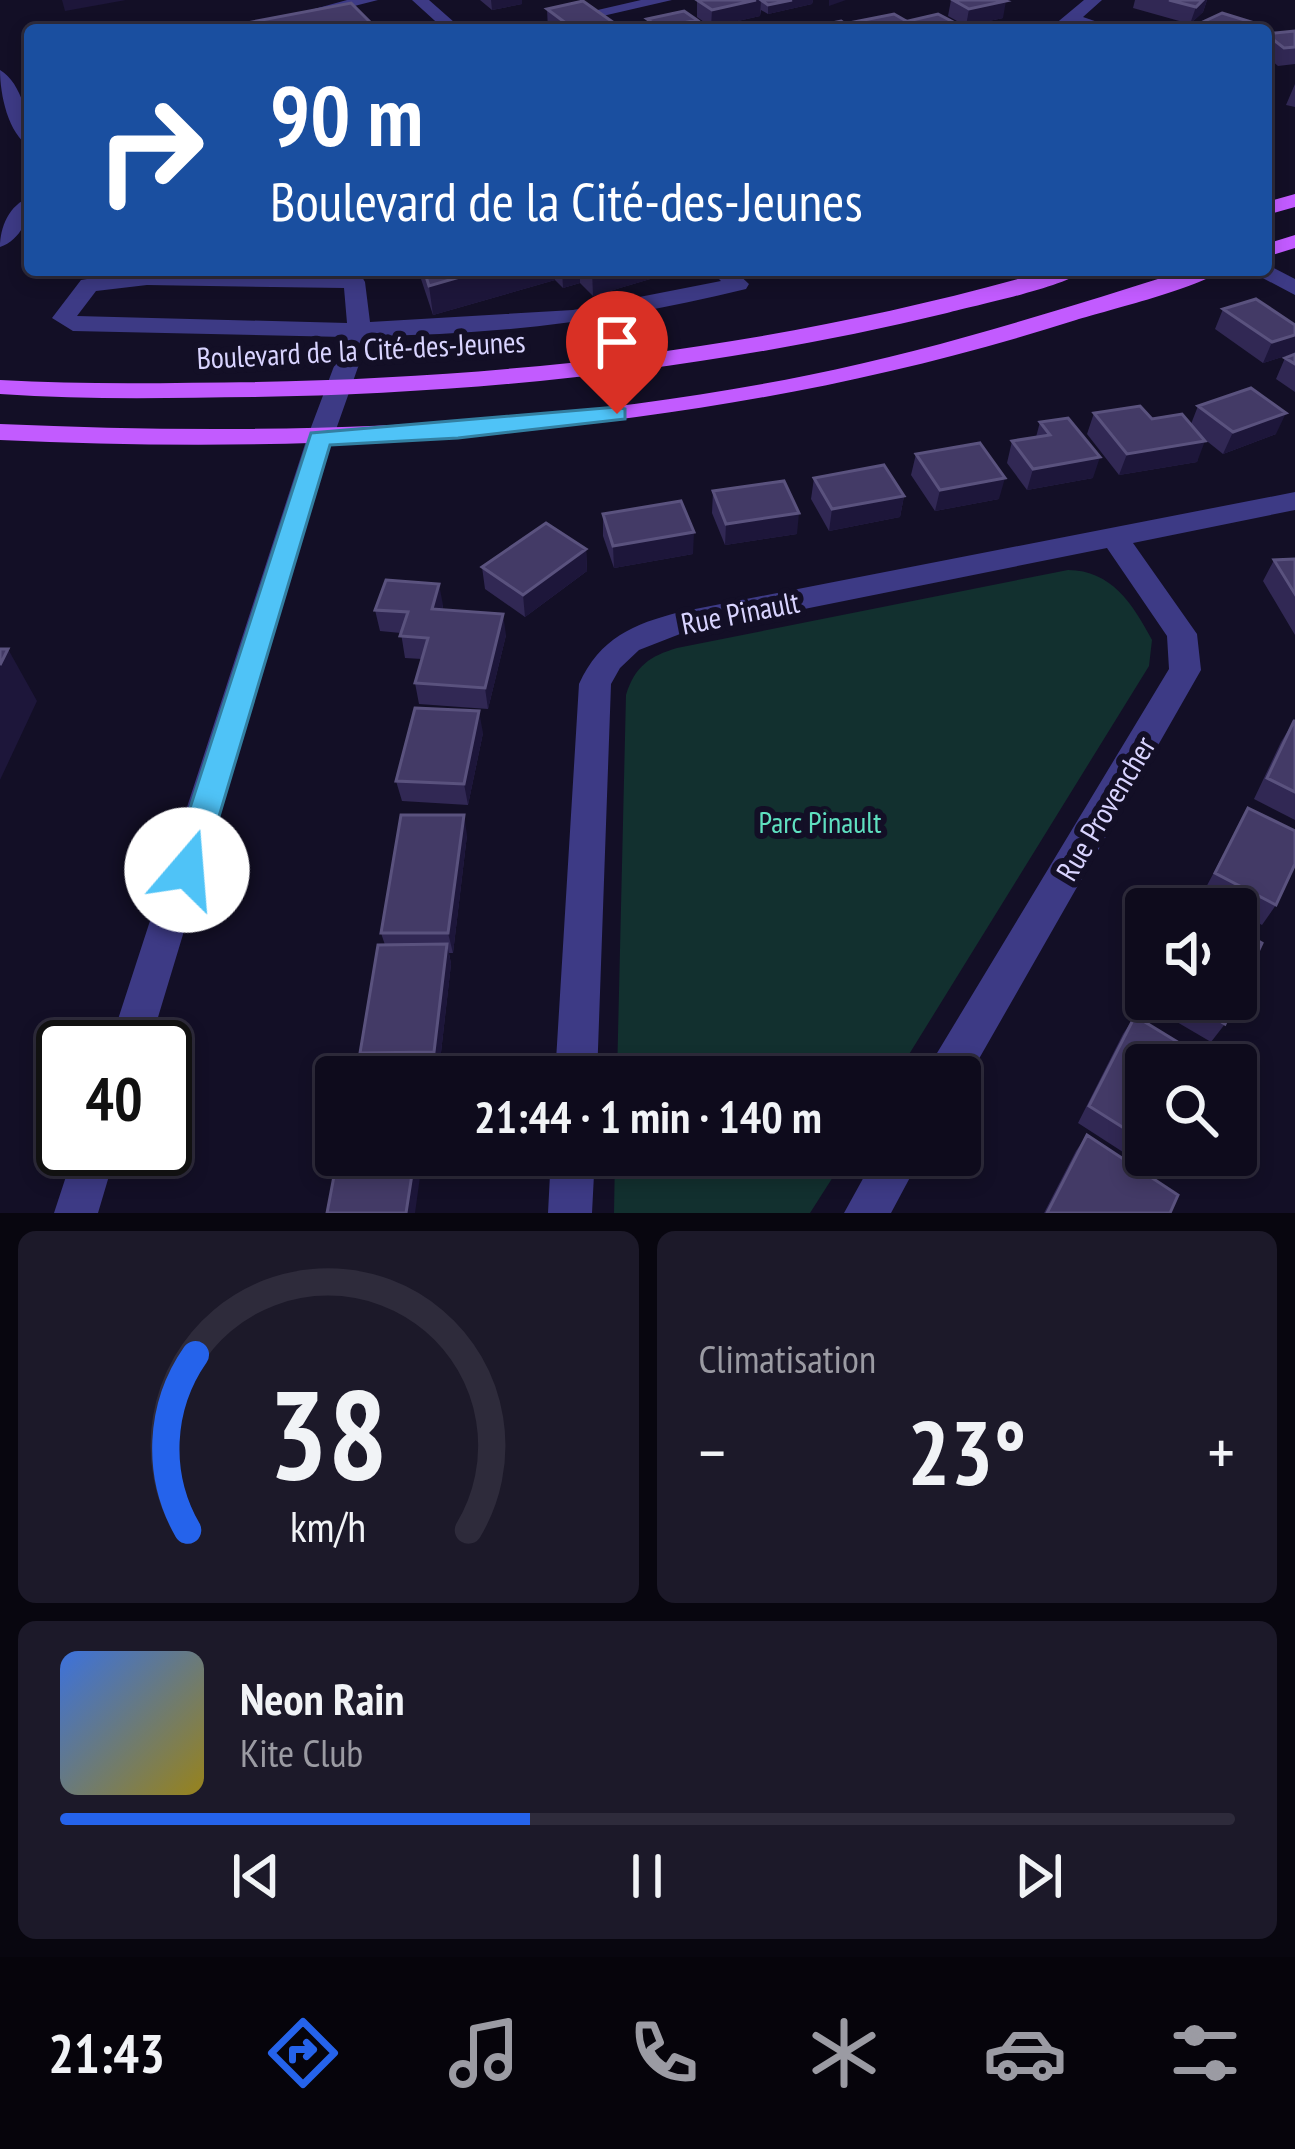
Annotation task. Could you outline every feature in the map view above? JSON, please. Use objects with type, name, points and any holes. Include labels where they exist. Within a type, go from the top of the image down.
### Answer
[{"type":"main road","name":"Boulevard de la Cité-des-Jeunes","points":[[0,387],[90,392],[340,389],[567,372],[751,350],[911,316],[1053,276]]},
{"type":"main road","points":[[0,432],[180,440],[320,438],[530,424],[771,390],[992,339],[1191,276]]},
{"type":"street","points":[[294,15],[370,0]]},
{"type":"street","points":[[420,0],[448,24]]},
{"type":"street","points":[[548,24],[664,0]]},
{"type":"street","points":[[1067,24],[1094,0]]},
{"type":"street","points":[[1074,20],[1090,24]]},
{"type":"street","points":[[5,74],[24,125]]},
{"type":"street","points":[[0,241],[24,215]]},
{"type":"street","points":[[133,276],[88,285],[64,318],[73,323],[433,332],[631,311],[738,284],[728,276]]},
{"type":"street","points":[[137,1020],[320,438],[358,332],[351,276]]},
{"type":"street","name":"Rue Pinault","points":[[578,1056],[595,684],[613,652],[643,634],[680,623],[1295,501]]},
{"type":"street","name":"Rue Provencher","points":[[958,1056],[1185,670],[1182,634],[1116,539]]},
{"type":"street","points":[[76,1213],[88,1176]]},
{"type":"street","points":[[570,1213],[572,1176]]},
{"type":"street","points":[[866,1213],[888,1176]]},
{"type":"green space","name":"Parc Pinault","points":[[1068,570],[1097,576],[1119,592],[1152,640],[1149,666],[908,1056],[617,1056],[626,695],[639,669],[677,648]]},
{"type":"green space","points":[[615,1176],[834,1176],[810,1213],[614,1213]]},
{"type":"building","points":[[697,0],[756,0],[712,10]]},
{"type":"building","points":[[953,0],[1003,0],[1006,1],[969,9]]},
{"type":"building","points":[[1169,0],[1203,0],[1196,7]]},
{"type":"building","points":[[583,1],[616,24],[567,24],[547,9]]},
{"type":"building","points":[[351,3],[372,24],[241,24]]},
{"type":"building","points":[[684,11],[697,20],[654,24],[647,19]]},
{"type":"building","points":[[1222,13],[1258,24],[1214,24],[1205,21]]},
{"type":"building","points":[[894,14],[912,24],[857,24],[854,22]]},
{"type":"building","points":[[938,14],[955,23],[914,24],[908,21]]},
{"type":"building","points":[[1295,31],[1295,47],[1284,48],[1272,33]]},
{"type":"building","points":[[426,276],[463,276],[429,286]]},
{"type":"building","points":[[1256,299],[1295,325],[1295,335],[1272,342],[1223,309]]},
{"type":"building","points":[[1251,388],[1286,413],[1233,432],[1198,406]]},
{"type":"building","points":[[1140,406],[1152,419],[1182,414],[1205,441],[1127,454],[1094,413]]},
{"type":"building","points":[[1068,418],[1100,457],[1033,469],[1012,441],[1050,435],[1040,422]]},
{"type":"building","points":[[980,443],[1005,478],[940,490],[916,454]]},
{"type":"building","points":[[884,465],[904,496],[832,509],[814,478]]},
{"type":"building","points":[[784,481],[799,513],[726,524],[713,491]]},
{"type":"building","points":[[681,501],[694,532],[613,546],[603,514]]},
{"type":"building","points":[[546,523],[586,549],[523,595],[482,567]]},
{"type":"building","points":[[1295,559],[1295,594],[1274,560]]},
{"type":"building","points":[[386,580],[439,584],[432,609],[503,614],[485,688],[415,683],[428,638],[400,636],[408,612],[375,610]]},
{"type":"building","points":[[415,708],[479,711],[464,784],[396,781]]},
{"type":"building","points":[[1295,721],[1295,792],[1267,778]]},
{"type":"building","points":[[1248,808],[1295,831],[1295,864],[1276,905],[1257,895],[1257,888],[1244,888],[1215,873]]},
{"type":"building","points":[[401,815],[464,815],[448,933],[381,933]]},
{"type":"building","points":[[447,944],[434,1052],[360,1053],[378,945]]},
{"type":"building","points":[[1133,1020],[1142,1020],[1181,1044],[1125,1044],[1125,1129],[1089,1106]]},
{"type":"building","points":[[1087,1135],[1125,1160],[1125,1176],[1149,1176],[1178,1195],[1170,1213],[1047,1213]]},
{"type":"building","points":[[334,1176],[412,1176],[406,1213],[327,1213]]},
{"type":"route","points":[[187,870],[320,438],[617,414]]}]
